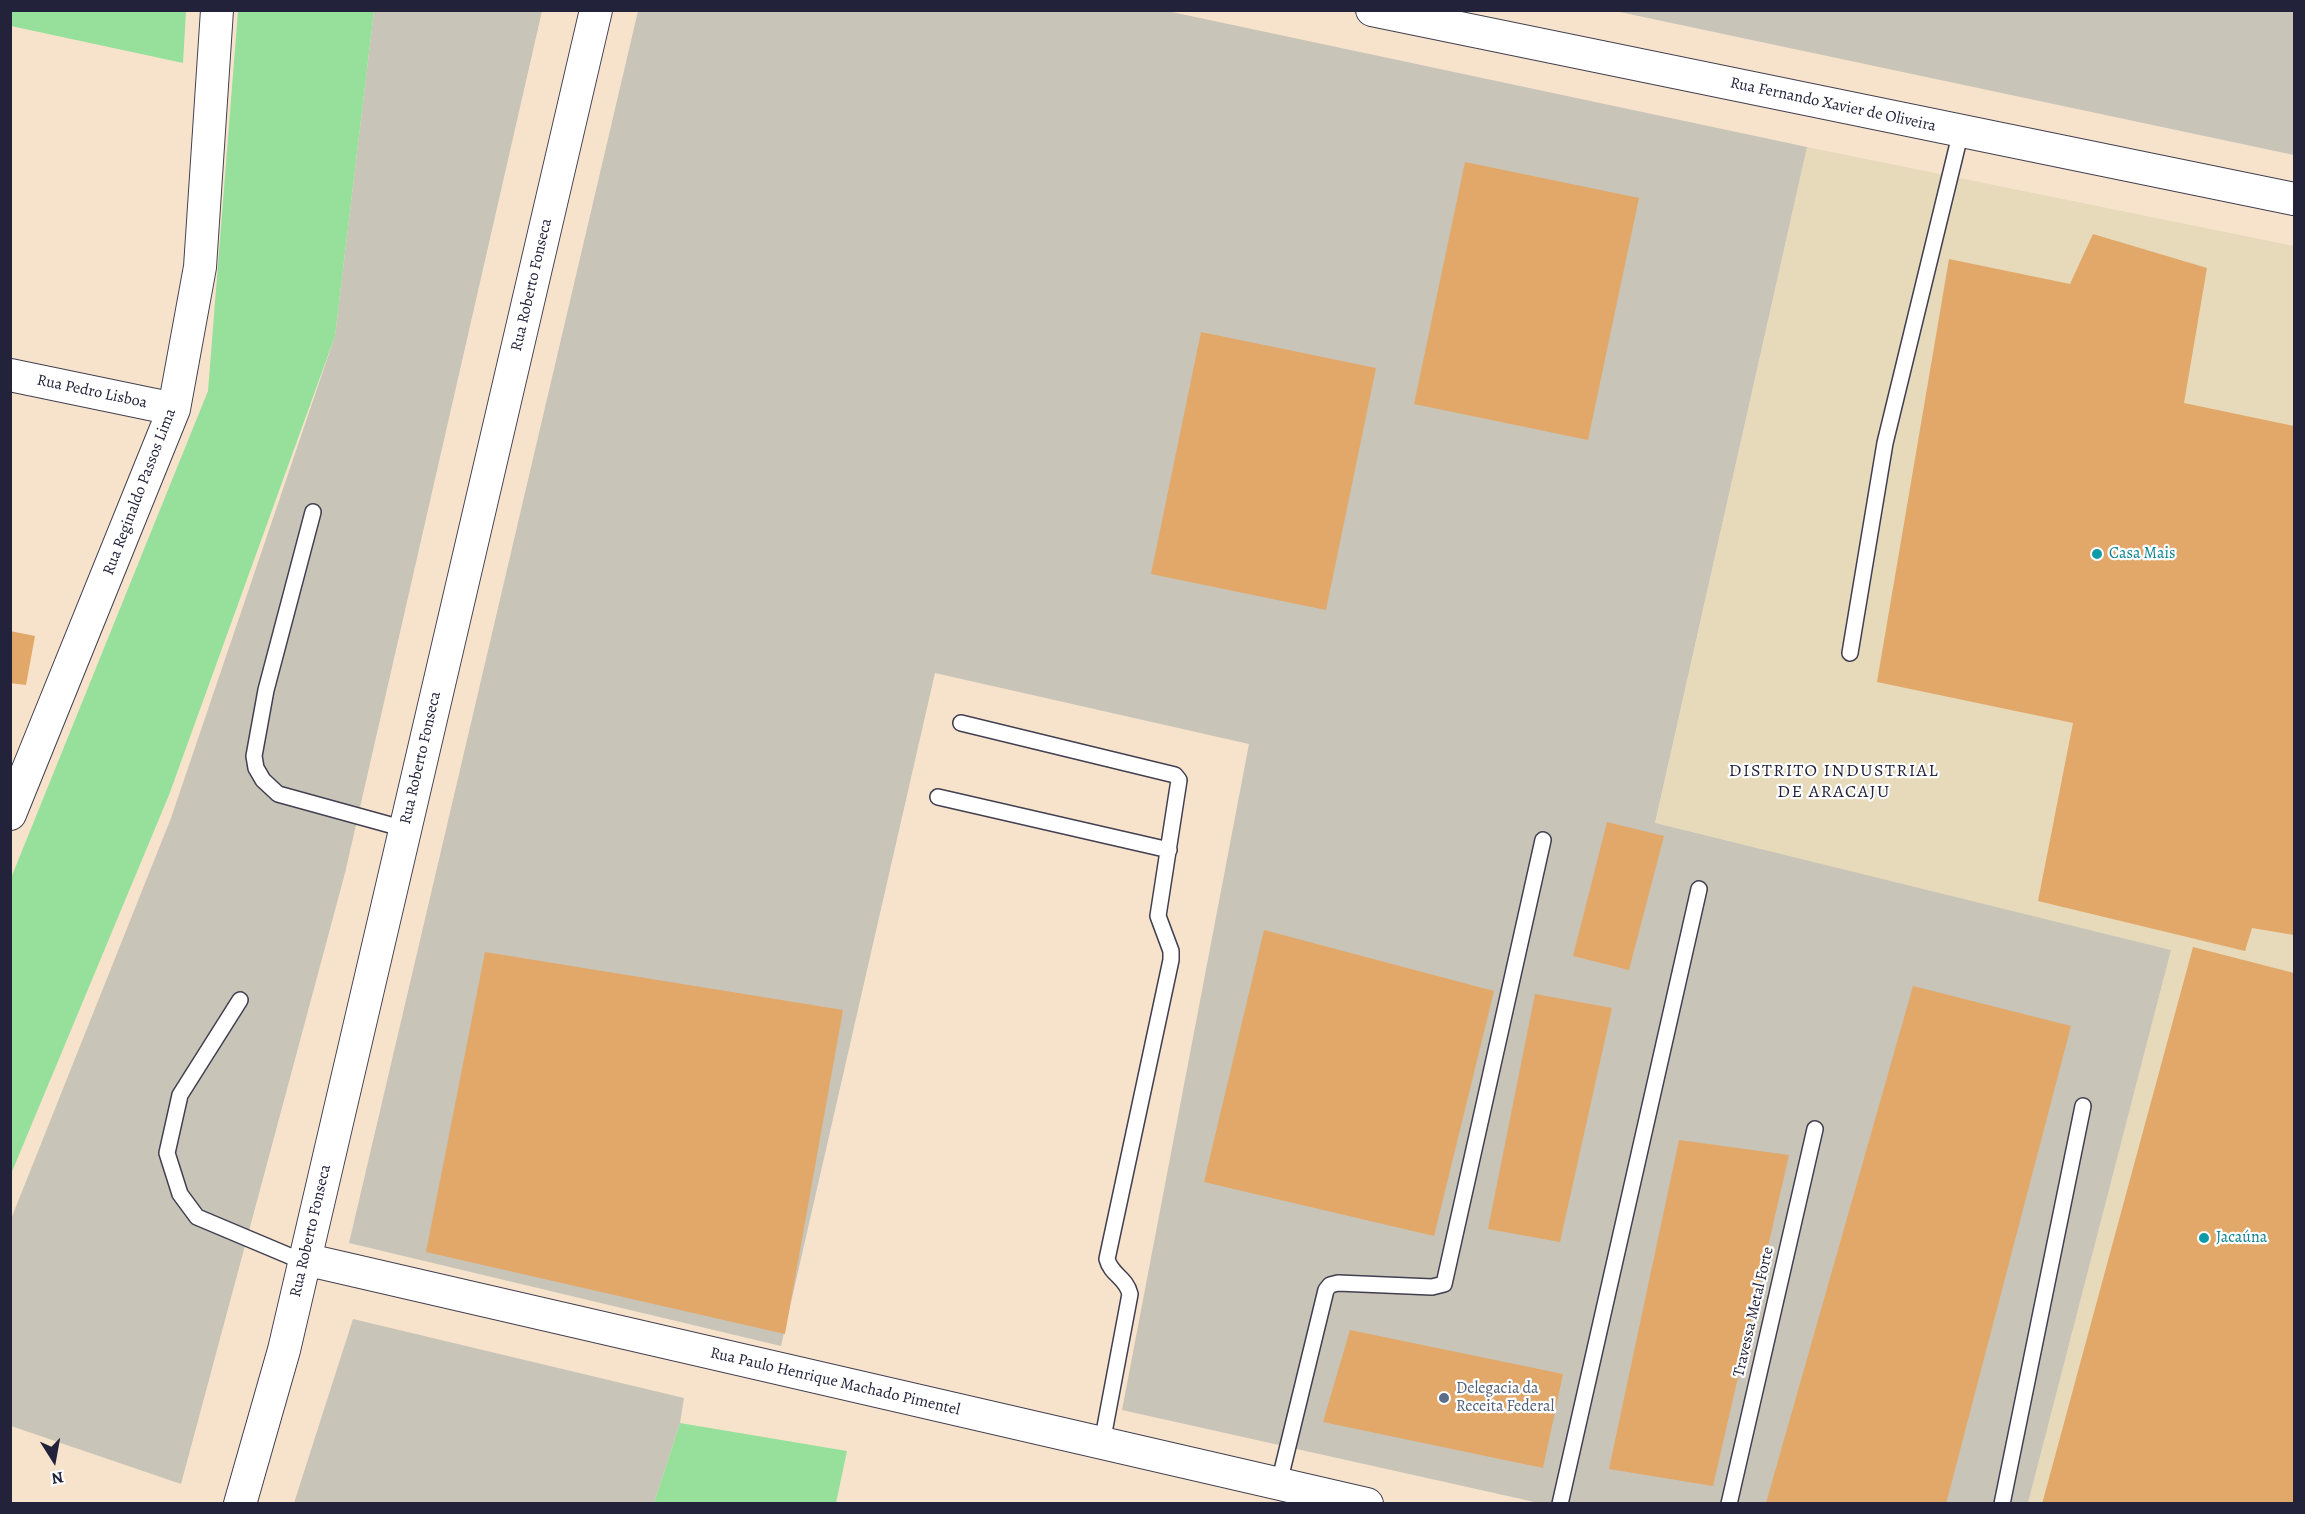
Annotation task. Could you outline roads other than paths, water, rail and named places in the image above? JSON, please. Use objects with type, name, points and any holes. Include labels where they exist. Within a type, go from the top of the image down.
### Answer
[{"type":"street","name":"Rua Reginaldo Passos Lima","points":[[10,814],[23,752],[174,409],[200,267],[217,10]]},
{"type":"street","name":"Rua Roberto Fonseca","points":[[240,1503],[284,1350],[596,10]]},
{"type":"street","name":"Rua Fernando Xavier de Oliveira","points":[[1372,10],[1413,15],[2295,199]]},
{"type":"street","name":"Rua Pedro Lisboa","points":[[10,375],[174,409]]},
{"type":"street","name":"Rua Paulo Henrique Machado Pimentel","points":[[304,1259],[1367,1503]]},
{"type":"lane","points":[[1850,653],[1885,443],[1961,131]]},
{"type":"lane","points":[[313,512],[266,690],[254,756],[256,768],[263,780],[279,794],[405,830]]},
{"type":"lane","points":[[961,723],[1175,775],[1179,785],[1158,916],[1171,951],[1171,960],[1107,1259],[1112,1272],[1128,1284],[1130,1294],[1102,1443]]},
{"type":"lane","points":[[938,797],[1169,850]]},
{"type":"lane","points":[[1279,1483],[1326,1290],[1330,1285],[1338,1283],[1432,1287],[1444,1284],[1543,840]]},
{"type":"lane","points":[[1560,1503],[1700,888]]},
{"type":"lane","points":[[240,1000],[180,1095],[167,1154],[180,1194],[197,1217],[292,1257],[304,1259]]},
{"type":"lane","points":[[2002,1503],[2083,1106]]},
{"type":"lane","name":"Travessa Metal Forte","points":[[1729,1503],[1815,1129]]},
{"type":"place","name":"Casa Mais","points":[[2097,554]]},
{"type":"place","name":"Jacaúna","points":[[2204,1238]]},
{"type":"place","name":"Delegacia da Receita Federal","points":[[1444,1398]]},
{"type":"district","name":"DISTRITO INDUSTRIAL DE ARACAJU","points":[[1834,782]]}]
